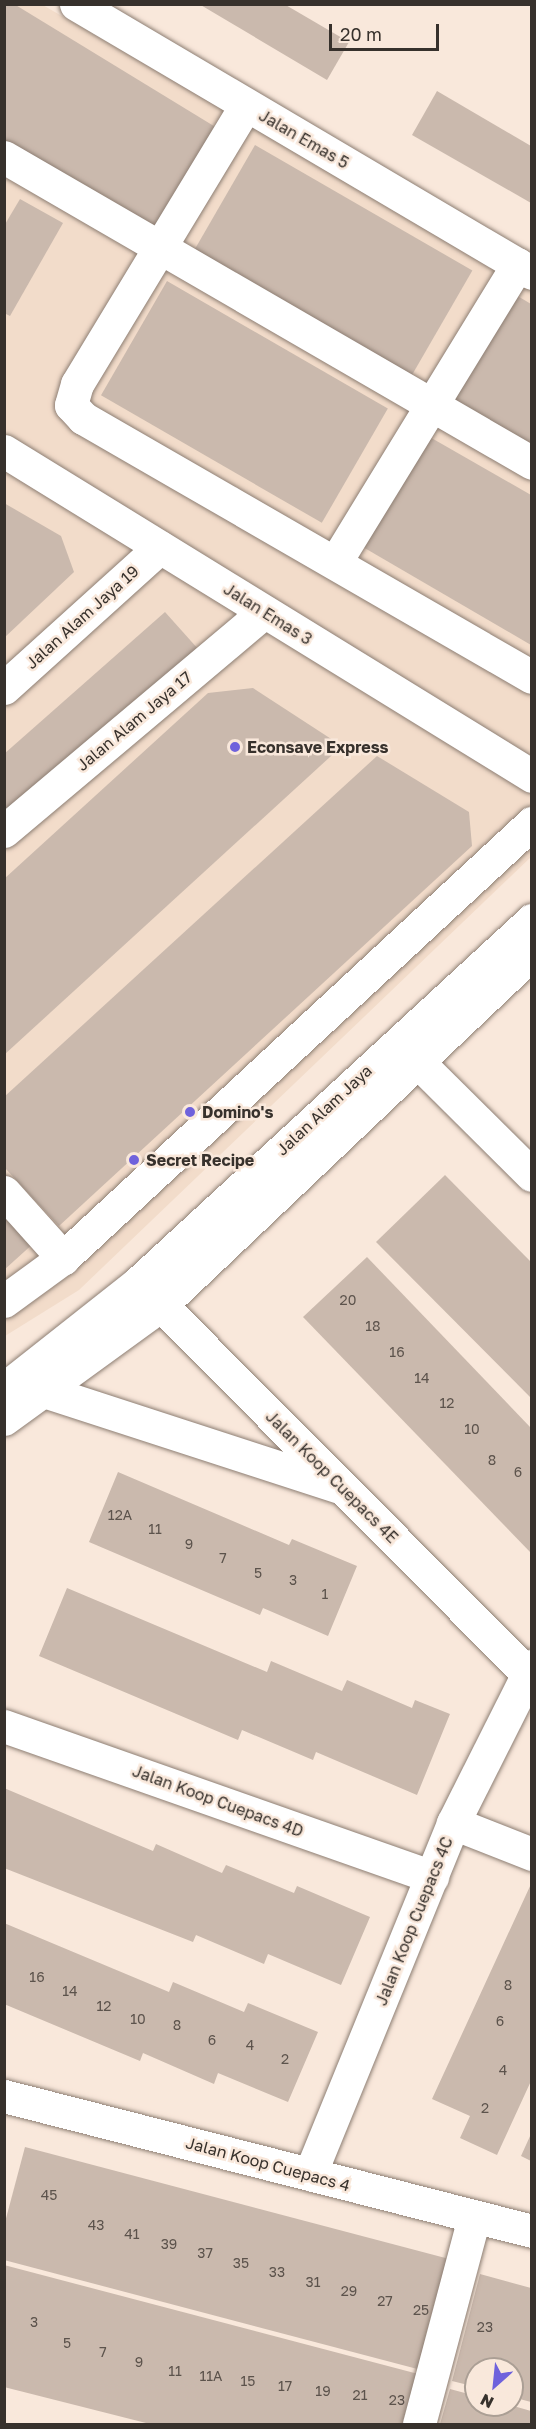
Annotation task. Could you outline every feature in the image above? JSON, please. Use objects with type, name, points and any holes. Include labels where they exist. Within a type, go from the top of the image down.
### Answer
[{"type":"street","name":"Jalan Emas 5","points":[[76,4],[525,268]]},
{"type":"street","points":[[246,105],[160,250],[76,384],[71,405],[83,417],[336,561],[531,677]]},
{"type":"street","points":[[4,157],[160,250],[531,463]]},
{"type":"street","points":[[336,561],[429,404],[525,268]]},
{"type":"street","name":"Jalan Emas 3","points":[[4,451],[531,777]]},
{"type":"street","name":"Jalan Alam Jaya 19","points":[[5,687],[160,547]]},
{"type":"street","name":"Jalan Alam Jaya 17","points":[[4,831],[264,612]]},
{"type":"street","points":[[4,1301],[63,1258],[531,823]]},
{"type":"street","name":"Jalan Alam Jaya","points":[[4,1389],[150,1294],[531,920]]},
{"type":"street","name":"Jalan Alam Jaya","points":[[4,1419],[44,1391],[150,1294],[416,1060],[531,953]]},
{"type":"street","points":[[416,1060],[531,1176]]},
{"type":"street","points":[[4,1192],[63,1258]]},
{"type":"street","name":"Jalan Koop Cuepacs 4E","points":[[150,1294],[344,1489],[529,1669]]},
{"type":"street","points":[[44,1391],[344,1489]]},
{"type":"street","name":"Jalan Koop Cuepacs 4C","points":[[310,2174],[453,1823],[529,1669]]},
{"type":"street","name":"Jalan Koop Cuepacs 4D","points":[[4,1726],[432,1877]]},
{"type":"street","points":[[453,1823],[531,1854]]},
{"type":"street","name":"Jalan Koop Cuepacs 4","points":[[4,2096],[531,2231]]},
{"type":"street","points":[[419,2424],[474,2218]]},
{"type":"shaded area","points":[[41,4],[531,288],[532,856],[79,1290],[5,1336],[4,5]]},
{"type":"building","points":[[4,4],[14,4],[222,131],[154,242],[4,150]]},
{"type":"building","points":[[199,4],[284,4],[349,42],[327,80]]},
{"type":"building","points":[[437,91],[531,146],[531,203],[412,135]]},
{"type":"building","points":[[255,145],[472,270],[407,383],[190,258]]},
{"type":"building","points":[[20,199],[63,223],[10,316],[4,313],[4,226]]},
{"type":"building","points":[[167,281],[388,408],[322,523],[101,395]]},
{"type":"building","points":[[506,289],[531,304],[531,453],[441,400]]},
{"type":"building","points":[[421,432],[531,495],[531,645],[356,543]]},
{"type":"building","points":[[4,503],[61,536],[74,572],[4,638]]},
{"type":"building","points":[[165,612],[199,650],[4,816],[4,754]]},
{"type":"building","points":[[253,688],[342,746],[4,1055],[4,879],[208,693]]},
{"type":"building","points":[[377,756],[469,812],[472,846],[59,1226],[4,1167],[4,1097]]},
{"type":"building","points":[[445,1175],[531,1262],[531,1398],[376,1242]]},
{"type":"building","points":[[4,1209],[35,1242],[4,1270]]},
{"type":"building","points":[[367,1257],[531,1428],[531,1553],[303,1317]]},
{"type":"building","points":[[118,1472],[289,1545],[292,1539],[357,1566],[328,1636],[263,1608],[260,1615],[89,1542]]},
{"type":"building","points":[[67,1588],[267,1672],[271,1661],[342,1691],[347,1680],[412,1708],[415,1700],[450,1714],[417,1795],[316,1752],[313,1760],[242,1730],[238,1740],[39,1656]]},
{"type":"building","points":[[4,1788],[153,1851],[156,1844],[222,1873],[226,1865],[294,1893],[297,1886],[370,1917],[341,1985],[268,1954],[264,1964],[196,1935],[193,1942],[4,1868]]},
{"type":"building","points":[[531,1884],[531,2081],[497,2155],[460,2138],[470,2116],[432,2099]]},
{"type":"building","points":[[4,1923],[169,1992],[173,1982],[244,2012],[248,2003],[318,2032],[288,2102],[218,2073],[214,2084],[143,2053],[140,2061],[4,2004]]},
{"type":"building","points":[[531,2134],[531,2161],[521,2156]]},
{"type":"building","points":[[25,2147],[453,2260],[425,2371],[4,2260],[4,2226]]},
{"type":"building","points":[[4,2265],[422,2375],[409,2424],[150,2424],[4,2387]]},
{"type":"building","points":[[480,2274],[531,2288],[531,2402],[524,2400],[524,2357],[464,2357],[464,2384],[452,2381]]},
{"type":"building","points":[[450,2389],[464,2393],[464,2417],[524,2417],[524,2409],[531,2411],[531,2424],[440,2424]]},
{"type":"place","name":"Econsave Express","points":[[235,747]]},
{"type":"place","name":"Domino's","points":[[190,1112]]},
{"type":"place","name":"Secret Recipe","points":[[134,1160]]}]
